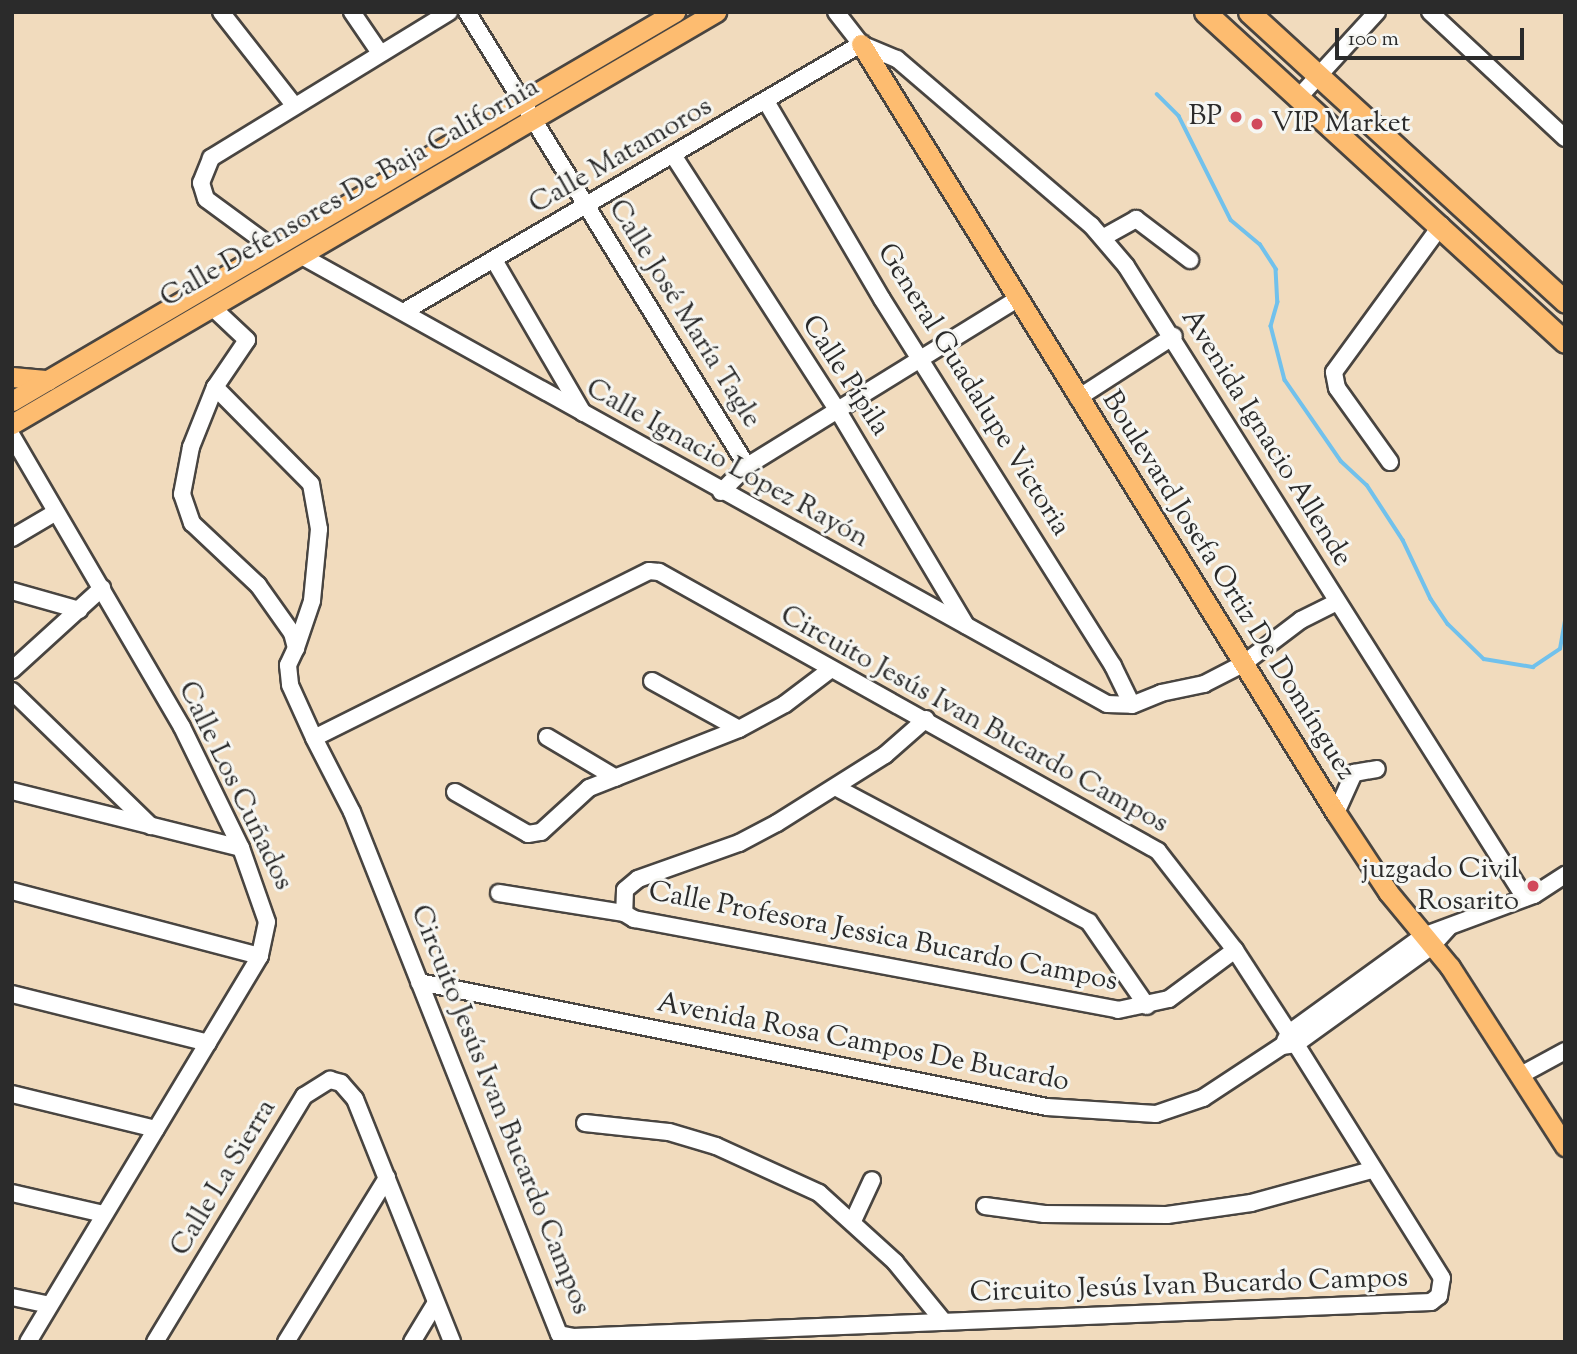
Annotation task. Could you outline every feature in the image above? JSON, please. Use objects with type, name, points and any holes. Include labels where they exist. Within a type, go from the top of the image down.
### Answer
[{"type":"highway","points":[[1205,12],[1441,225],[1565,342]]},
{"type":"highway","points":[[1249,12],[1565,302]]},
{"type":"main road","name":"Calle Defensores De Baja California","points":[[12,401],[270,246],[675,12]]},
{"type":"main road","name":"Calle Defensores De Baja California","points":[[12,424],[716,12]]},
{"type":"main road","name":"Boulevard Josefa Ortiz De Domínguez","points":[[861,44],[1016,300],[1336,813],[1388,892],[1427,941],[1521,1075],[1565,1146]]},
{"type":"main road","points":[[289,235],[300,255]]},
{"type":"main road","points":[[12,377],[48,380]]},
{"type":"street","points":[[221,12],[294,105]]},
{"type":"street","points":[[352,12],[380,53]]},
{"type":"street","points":[[270,246],[214,209],[206,199],[202,177],[211,158],[222,148],[449,12]]},
{"type":"street","points":[[467,12],[533,118]]},
{"type":"street","name":"Avenida Ignacio Allende","points":[[836,12],[861,44],[885,51],[924,81],[1104,237],[1174,336],[1337,602],[1525,898]]},
{"type":"street","points":[[1300,96],[1317,74],[1377,12]]},
{"type":"street","points":[[1430,12],[1565,138]]},
{"type":"street","name":"Calle Matamoros","points":[[405,311],[767,103],[861,44]]},
{"type":"street","points":[[615,47],[626,64]]},
{"type":"street","name":"General Guadalupe Victoria","points":[[767,103],[921,358],[1113,666],[1132,705]]},
{"type":"street","name":"Calle José María Tagle","points":[[533,118],[747,466]]},
{"type":"street","name":"Calle Pípila","points":[[673,155],[837,409],[967,627]]},
{"type":"street","points":[[1104,237],[1136,219],[1190,260]]},
{"type":"street","points":[[1390,462],[1337,388],[1334,372],[1441,225]]},
{"type":"street","name":"Calle Ignacio López Rayón","points":[[300,255],[405,311],[584,415],[1094,699],[1132,705]]},
{"type":"street","points":[[494,260],[584,415]]},
{"type":"street","points":[[721,492],[747,466],[1016,300]]},
{"type":"street","points":[[212,307],[247,340],[215,387],[191,447],[182,494],[192,523],[258,585],[285,621],[296,648]]},
{"type":"street","points":[[1078,398],[1174,336]]},
{"type":"street","name":"Circuito Jesús Ivan Bucardo Campos","points":[[215,387],[312,484],[319,529],[312,601],[287,674],[314,737],[352,812],[559,1334],[573,1337],[1432,1302],[1439,1296],[1442,1278],[1289,1041],[1235,950],[1158,851],[926,719],[830,670],[654,571],[314,737]]},
{"type":"street","name":"Calle Los Cuñados","points":[[12,436],[182,727],[242,848],[266,909],[266,937],[260,956],[27,1342]]},
{"type":"street","points":[[12,538],[56,512]]},
{"type":"street","points":[[12,670],[102,588]]},
{"type":"street","points":[[12,591],[79,610]]},
{"type":"street","points":[[1132,705],[1160,693],[1204,684],[1243,664],[1287,628],[1337,602]]},
{"type":"street","points":[[455,792],[535,834],[579,795],[739,729],[785,704],[830,670]]},
{"type":"street","points":[[652,681],[739,729]]},
{"type":"street","points":[[12,691],[151,827]]},
{"type":"street","name":"Calle Profesora Jessica Bucardo Campos","points":[[926,719],[837,788],[739,843],[638,879],[625,890],[624,913],[634,919],[1118,1010],[1147,1006],[1169,999],[1235,950]]},
{"type":"street","points":[[547,737],[616,778]]},
{"type":"street","points":[[1336,813],[1354,773],[1377,769]]},
{"type":"street","points":[[837,788],[1089,922],[1147,1006]]},
{"type":"street","points":[[12,791],[242,848]]},
{"type":"street","points":[[1525,898],[1565,875]]},
{"type":"street","points":[[12,891],[260,956]]},
{"type":"street","points":[[499,893],[624,913]]},
{"type":"street","name":"Avenida Rosa Campos De Bucardo","points":[[419,982],[1047,1107],[1126,1115],[1181,1108],[1221,1089],[1449,927],[1525,898]]},
{"type":"street","points":[[12,993],[208,1043]]},
{"type":"street","points":[[1521,1075],[1565,1051]]},
{"type":"street","name":"Calle La Sierra","points":[[155,1342],[303,1096],[330,1080],[350,1089],[387,1178]]},
{"type":"street","points":[[12,1094],[156,1129]]},
{"type":"street","points":[[585,1123],[669,1132],[716,1146],[819,1193],[853,1221],[895,1262],[944,1322]]},
{"type":"street","points":[[985,1206],[1044,1214],[1167,1215],[1251,1203],[1372,1170]]},
{"type":"street","points":[[387,1178],[452,1342]]},
{"type":"street","points":[[286,1342],[387,1178]]},
{"type":"street","points":[[853,1221],[872,1180]]},
{"type":"street","points":[[12,1194],[104,1214]]},
{"type":"street","points":[[12,1297],[49,1305]]},
{"type":"street","points":[[412,1342],[435,1304]]},
{"type":"waterway","points":[[1157,94],[1179,116],[1231,220],[1260,244],[1276,269],[1278,302],[1271,326],[1285,380],[1341,461],[1367,485],[1403,540],[1431,599],[1448,624],[1484,659],[1533,667],[1560,649],[1565,621]]},
{"type":"place","name":"BP","points":[[1236,117]]},
{"type":"place","name":"VIP Market","points":[[1257,124]]},
{"type":"place","name":"juzgado Civil Rosarito","points":[[1533,886]]}]
